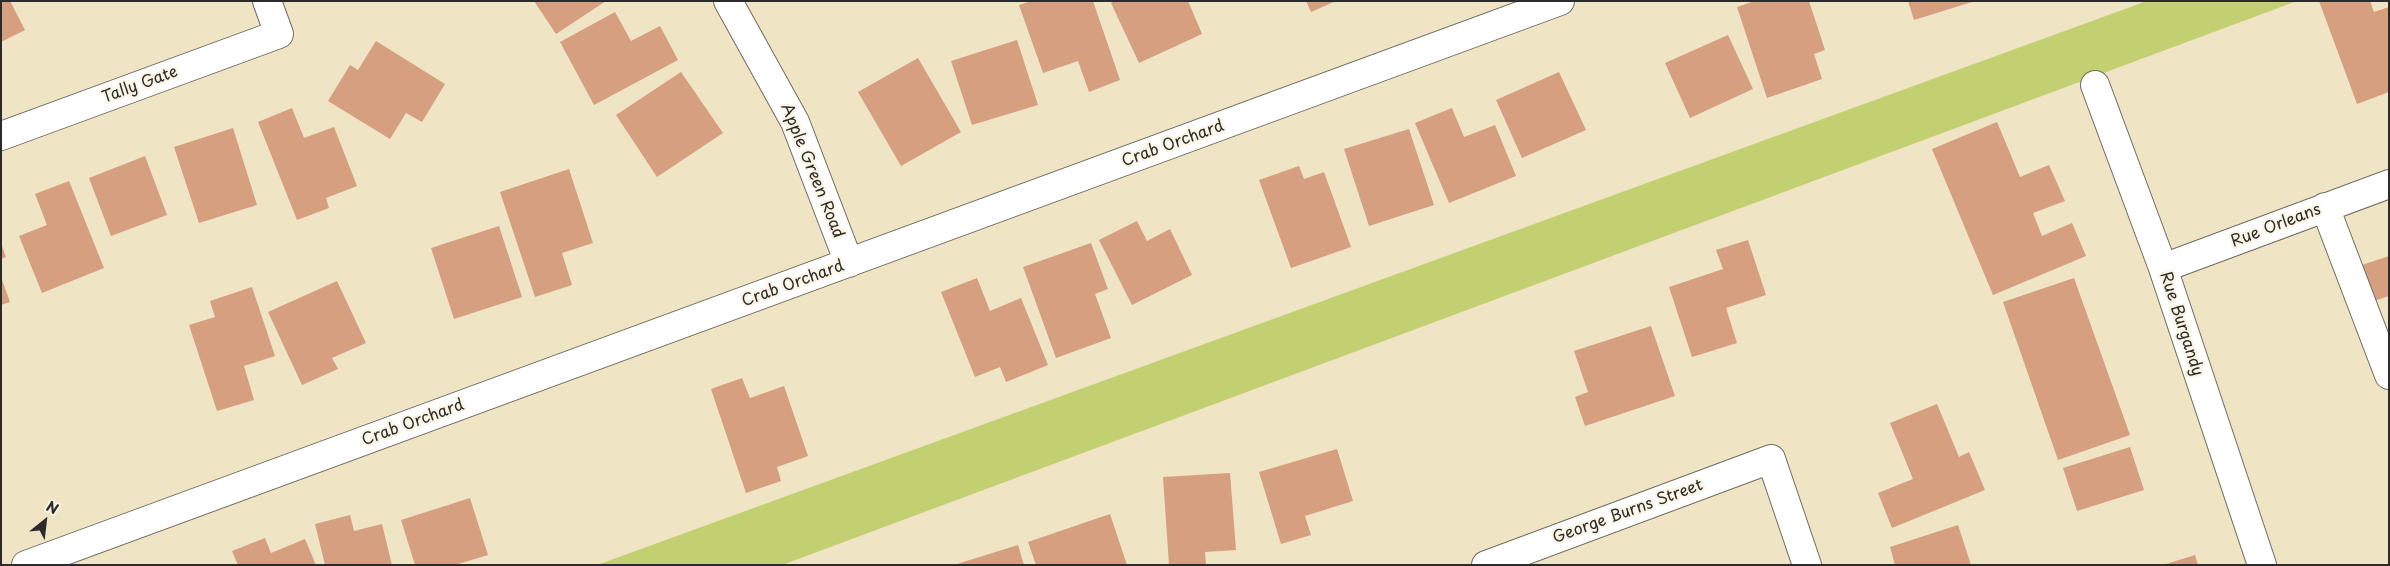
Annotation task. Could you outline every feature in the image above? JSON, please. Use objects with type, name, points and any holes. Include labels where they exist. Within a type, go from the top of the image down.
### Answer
[{"type":"street","name":"Tally Gate","points":[[1,136],[279,34],[266,1]]},
{"type":"street","name":"Apple Green Road","points":[[728,1],[795,122],[849,263]]},
{"type":"street","name":"Crab Orchard","points":[[26,565],[1560,1]]},
{"type":"street","name":"Rue Burgandy","points":[[2095,85],[2163,268],[2262,565]]},
{"type":"street","name":"Rue Orleans","points":[[2163,268],[2389,184]]},
{"type":"street","points":[[2325,207],[2389,375]]},
{"type":"street","name":"George Burns Street","points":[[1486,565],[1771,459],[1807,565]]},
{"type":"green space","points":[[2147,1],[2297,1],[782,565],[597,565]]},
{"type":"building","points":[[1,1],[10,1],[25,30],[1,42]]},
{"type":"building","points":[[534,1],[606,1],[556,34]]},
{"type":"building","points":[[1031,1],[1093,1],[1120,80],[1089,92],[1078,61],[1043,73],[1019,5]]},
{"type":"building","points":[[1115,1],[1188,1],[1202,34],[1139,63],[1111,3]]},
{"type":"building","points":[[1306,1],[1336,1],[1311,12]]},
{"type":"building","points":[[1755,1],[1809,1],[1825,50],[1814,54],[1822,79],[1767,98],[1737,7]]},
{"type":"building","points":[[1908,1],[1972,1],[1972,2],[1914,20]]},
{"type":"building","points":[[2319,1],[2370,1],[2374,12],[2389,7],[2389,92],[2357,104]]},
{"type":"building","points":[[615,12],[631,41],[660,26],[678,60],[594,105],[560,42]]},
{"type":"building","points":[[1728,35],[1753,89],[1690,118],[1665,63]]},
{"type":"building","points":[[1017,40],[1038,105],[972,125],[951,61]]},
{"type":"building","points":[[376,41],[445,84],[422,122],[406,113],[390,139],[328,101],[350,65],[358,70]]},
{"type":"building","points":[[918,58],[961,132],[901,166],[858,92]]},
{"type":"building","points":[[681,72],[723,133],[657,177],[616,115]]},
{"type":"building","points":[[1559,72],[1586,130],[1522,158],[1496,100]]},
{"type":"building","points":[[292,108],[304,138],[334,127],[357,186],[326,198],[329,208],[297,220],[258,122]]},
{"type":"building","points":[[1452,108],[1464,137],[1495,125],[1516,176],[1449,203],[1415,123]]},
{"type":"building","points":[[1997,122],[2020,177],[2049,165],[2065,201],[2033,213],[2042,236],[2072,223],[2086,256],[1993,295],[1932,149]]},
{"type":"building","points":[[233,128],[257,205],[199,223],[174,147]]},
{"type":"building","points":[[1409,129],[1434,205],[1369,226],[1344,149]]},
{"type":"building","points":[[145,156],[167,215],[111,236],[89,178]]},
{"type":"building","points":[[1299,166],[1304,179],[1324,172],[1351,247],[1291,268],[1259,180]]},
{"type":"building","points":[[569,169],[593,243],[562,253],[572,285],[535,297],[500,192]]},
{"type":"building","points":[[69,181],[104,268],[42,293],[19,236],[47,225],[35,194]]},
{"type":"building","points":[[1137,221],[1147,241],[1170,229],[1192,275],[1132,305],[1099,240]]},
{"type":"building","points":[[499,226],[522,297],[454,319],[431,248]]},
{"type":"building","points":[[1748,240],[1766,295],[1726,308],[1737,343],[1692,357],[1669,287],[1723,269],[1716,250]]},
{"type":"building","points":[[1,243],[6,257],[1,259]]},
{"type":"building","points":[[1091,243],[1108,289],[1095,294],[1111,338],[1056,358],[1023,267]]},
{"type":"building","points":[[2389,256],[2389,296],[2371,302],[2359,266]]},
{"type":"building","points":[[1,277],[10,302],[1,305]]},
{"type":"building","points":[[977,278],[990,311],[1021,298],[1048,365],[1006,382],[1000,367],[975,377],[941,292]]},
{"type":"building","points":[[2074,278],[2130,435],[2058,460],[2003,302]]},
{"type":"building","points":[[337,281],[366,343],[332,358],[338,369],[302,385],[268,312]]},
{"type":"building","points":[[252,287],[275,356],[244,366],[254,400],[217,411],[189,325],[215,317],[210,301]]},
{"type":"building","points":[[1651,326],[1675,396],[1585,426],[1575,397],[1588,392],[1574,351]]},
{"type":"building","points":[[742,378],[750,398],[784,386],[808,456],[777,467],[781,481],[746,493],[711,389]]},
{"type":"building","points":[[1937,404],[1959,457],[1969,452],[1985,490],[1892,528],[1878,493],[1913,479],[1890,423]]},
{"type":"building","points":[[2130,447],[2144,490],[2077,511],[2063,468]]},
{"type":"building","points":[[1337,449],[1353,501],[1305,516],[1311,535],[1281,544],[1259,472]]},
{"type":"building","points":[[1230,473],[1236,550],[1205,552],[1206,565],[1169,565],[1163,477]]},
{"type":"building","points":[[470,498],[488,555],[455,565],[415,565],[401,520]]},
{"type":"building","points":[[1110,514],[1127,565],[1036,565],[1028,542]]},
{"type":"building","points":[[350,515],[354,531],[382,524],[392,565],[325,565],[315,524]]},
{"type":"building","points":[[1958,525],[1971,565],[1895,565],[1890,547]]},
{"type":"building","points":[[265,538],[271,553],[305,539],[316,565],[238,565],[232,551]]},
{"type":"building","points":[[1018,545],[1024,565],[957,565],[957,564]]},
{"type":"building","points":[[2195,555],[2198,565],[2166,565],[2166,564]]}]
